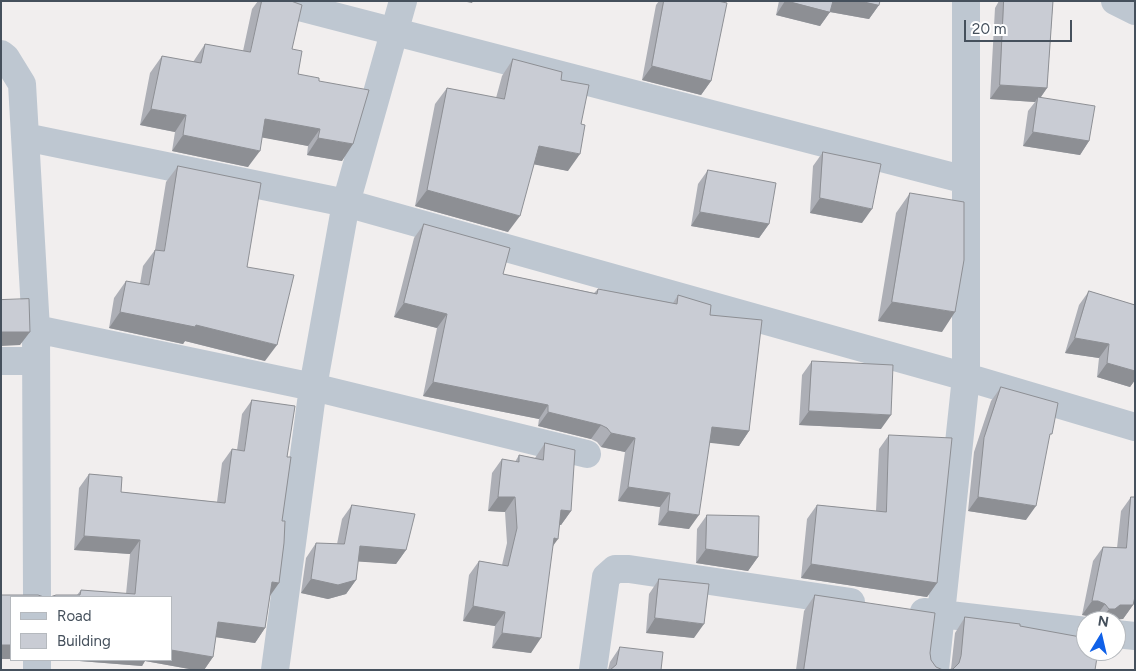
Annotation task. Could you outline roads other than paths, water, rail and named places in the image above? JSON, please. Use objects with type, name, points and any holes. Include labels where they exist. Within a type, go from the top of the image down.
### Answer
[{"type":"street","points":[[276,1],[966,180]]},
{"type":"street","points":[[275,670],[313,387],[346,203],[403,1]]},
{"type":"street","points":[[935,670],[966,377],[966,1]]},
{"type":"street","points":[[1115,1],[1135,11]]},
{"type":"street","points":[[1,54],[6,58],[22,84],[36,329],[37,596]]},
{"type":"street","points":[[25,137],[346,203],[966,377],[1135,427]]},
{"type":"street","points":[[36,329],[313,387],[587,454]]},
{"type":"street","points":[[1,361],[36,361]]},
{"type":"street","points":[[593,670],[606,577],[615,569],[629,569],[873,605]]},
{"type":"street","points":[[902,609],[1076,630]]}]
